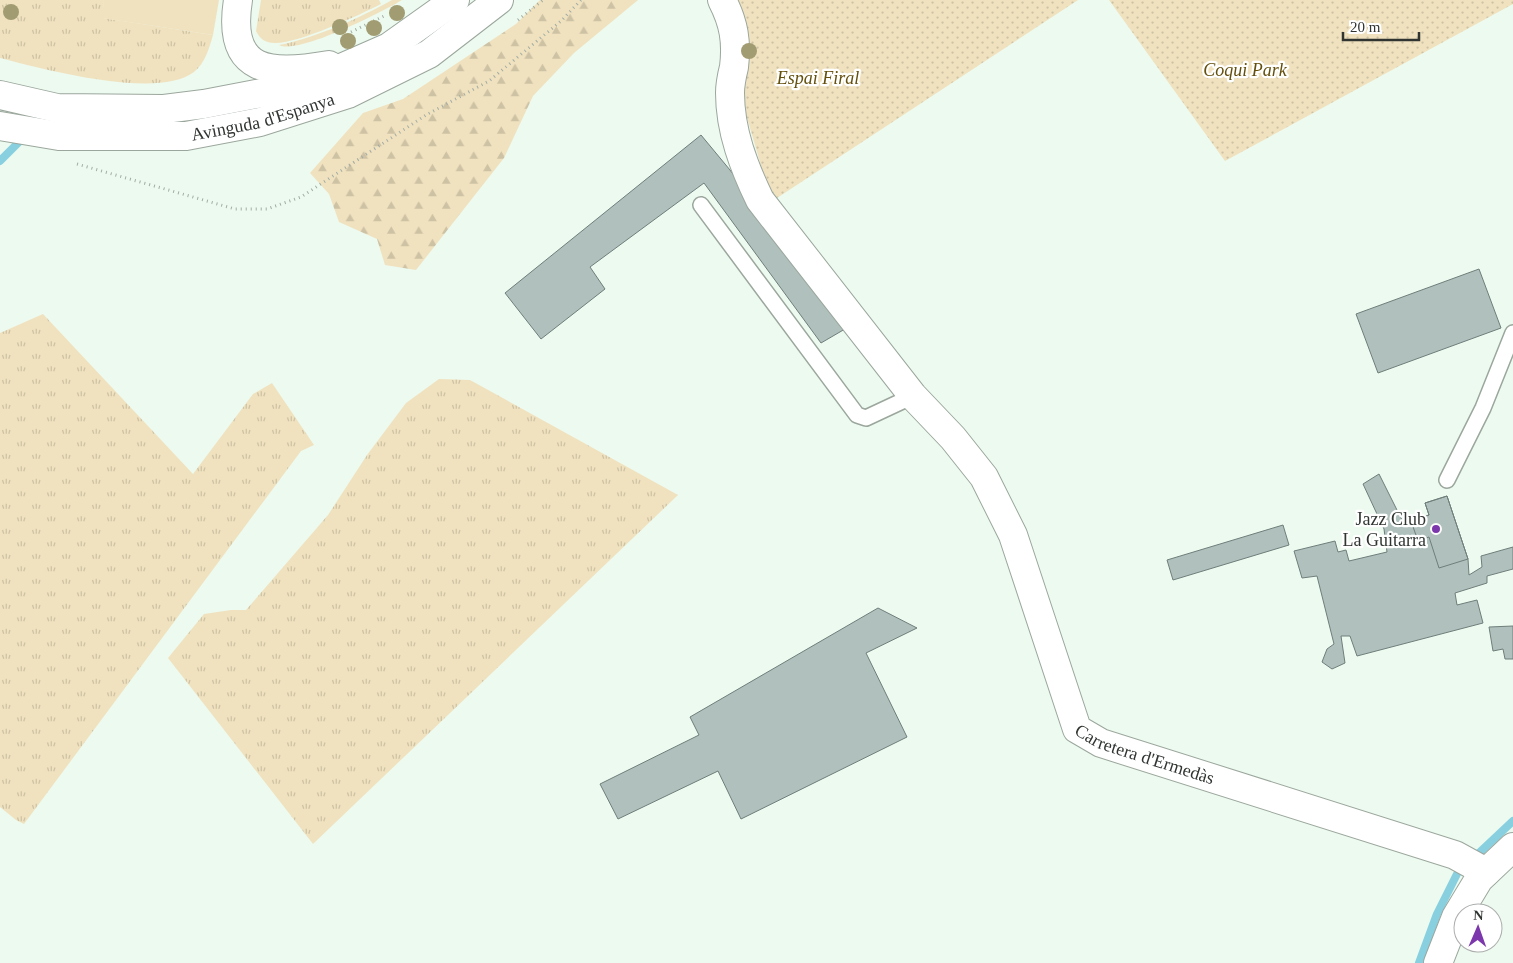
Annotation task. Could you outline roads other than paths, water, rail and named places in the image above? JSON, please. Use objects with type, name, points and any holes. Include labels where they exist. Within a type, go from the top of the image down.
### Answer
[{"type":"street","points":[[238,0],[236,12],[238,42],[250,59],[267,69],[287,71],[338,63],[404,35]]},
{"type":"street","name":"Avinguda d'Espanya","points":[[0,95],[57,108],[164,109],[204,104],[277,90],[332,72],[389,47],[455,0]]},
{"type":"street","name":"Avinguda d'Espanya","points":[[0,126],[59,136],[186,136],[260,122],[348,94],[429,54],[499,0]]},
{"type":"street","name":"Carretera d'Ermedàs","points":[[722,0],[734,30],[736,48],[730,93],[737,145],[760,200],[913,396],[954,438],[984,477],[1013,535],[1076,729],[1100,742],[1455,855],[1504,860]]},
{"type":"street","name":"Carretera d'Ermedàs","points":[[1438,963],[1456,917],[1479,879],[1504,860]]},
{"type":"lane","points":[[701,204],[857,415],[866,418],[913,396]]},
{"type":"lane","points":[[1448,480],[1483,408],[1513,333]]},
{"type":"waterway","points":[[0,161],[23,138]]},
{"type":"waterway","points":[[1479,853],[1513,821]]},
{"type":"waterway","points":[[1419,963],[1437,914],[1457,874]]},
{"type":"place","name":"Jazz Club La Guitarra","points":[[1436,529]]},
{"type":"park label","name":"Coqui Park","points":[[1245,70]]},
{"type":"park label","name":"Espai Firal","points":[[818,78]]}]
